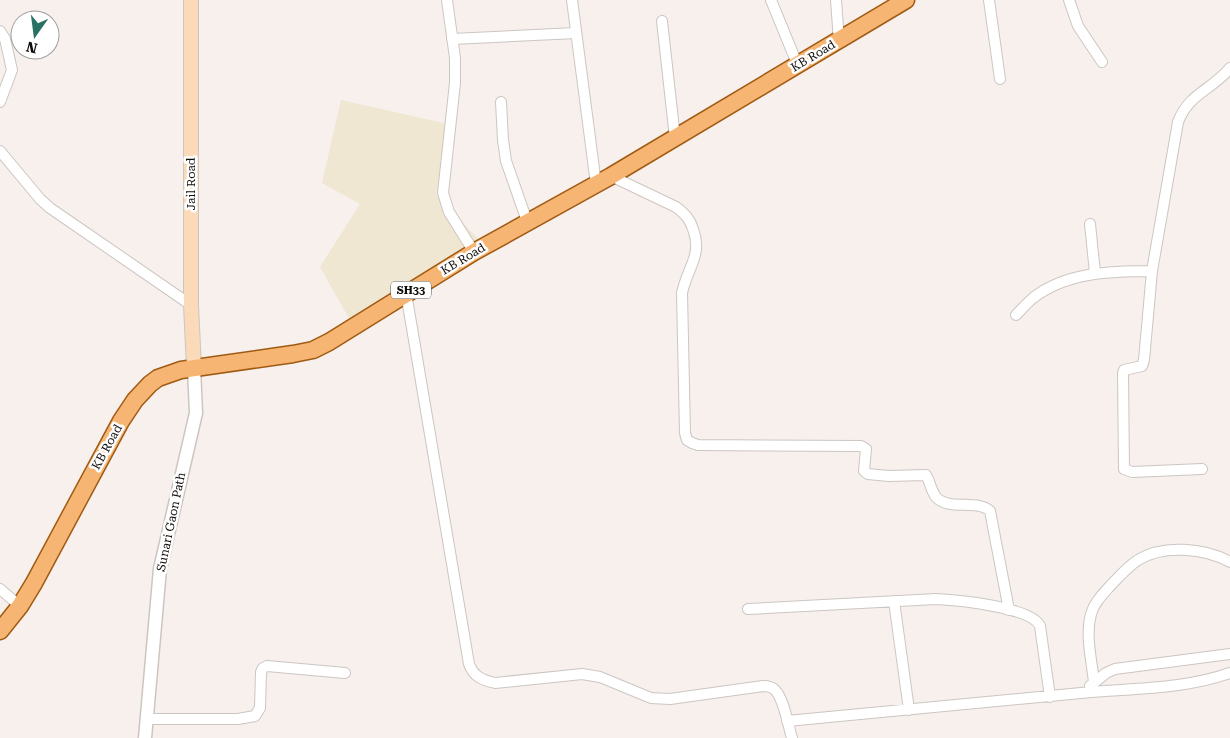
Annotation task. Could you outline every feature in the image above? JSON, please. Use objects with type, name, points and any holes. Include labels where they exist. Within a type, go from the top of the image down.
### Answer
[{"type":"main road","name":"Jail Road","points":[[191,0],[191,305],[194,368]]},
{"type":"main road","name":"KB Road","points":[[0,631],[20,606],[60,538],[102,454],[135,400],[143,390],[158,378],[170,373],[194,368],[313,350],[341,335],[474,252],[611,176],[906,0]]},
{"type":"street","points":[[447,0],[455,83],[443,193],[449,212],[474,252]]},
{"type":"street","points":[[572,0],[596,184]]},
{"type":"street","points":[[771,0],[798,66]]},
{"type":"street","points":[[836,0],[839,41]]},
{"type":"street","points":[[989,0],[1000,79]]},
{"type":"street","points":[[1069,0],[1078,26],[1102,62]]},
{"type":"street","points":[[662,21],[675,138]]},
{"type":"street","points":[[0,31],[5,39],[12,70],[0,102]]},
{"type":"street","points":[[452,39],[576,34]]},
{"type":"street","points":[[1202,469],[1127,472],[1123,465],[1123,373],[1124,370],[1139,367],[1143,364],[1152,271],[1181,112],[1191,100],[1218,80],[1230,68]]},
{"type":"street","points":[[501,102],[506,161],[527,221]]},
{"type":"street","points":[[0,151],[40,199],[50,208],[191,305]]},
{"type":"street","points":[[611,176],[685,214],[690,220],[696,235],[697,251],[684,282],[682,293],[685,433],[687,440],[698,445],[861,446],[866,449],[864,471],[868,474],[889,476],[926,475],[935,496],[939,499],[950,503],[983,507],[990,511],[1009,610]]},
{"type":"street","points":[[1090,224],[1095,273]]},
{"type":"street","points":[[1016,315],[1042,292],[1068,281],[1095,273],[1152,271]]},
{"type":"street","points":[[406,293],[469,664],[477,676],[484,680],[501,683],[582,674],[600,677],[642,696],[661,699],[763,686],[770,687],[778,695],[792,738]]},
{"type":"street","name":"Sunari Gaon Path","points":[[145,738],[160,570],[196,413],[194,368]]},
{"type":"street","points":[[1094,683],[1089,633],[1091,614],[1097,600],[1131,564],[1159,552],[1180,550],[1200,552],[1230,562]]},
{"type":"street","points":[[0,589],[20,606]]},
{"type":"street","points":[[748,609],[926,599],[957,600],[1028,615],[1038,622],[1040,626],[1050,697]]},
{"type":"street","points":[[894,602],[909,710]]},
{"type":"street","points":[[1081,693],[1106,672],[1115,669],[1230,654]]},
{"type":"street","points":[[147,719],[238,719],[254,716],[260,708],[261,672],[267,666],[345,673]]},
{"type":"street","points":[[787,721],[1184,685],[1230,673]]},
{"type":"shaded area","points":[[341,100],[448,124],[436,195],[480,241],[350,320],[320,267],[360,204],[322,183]]}]
